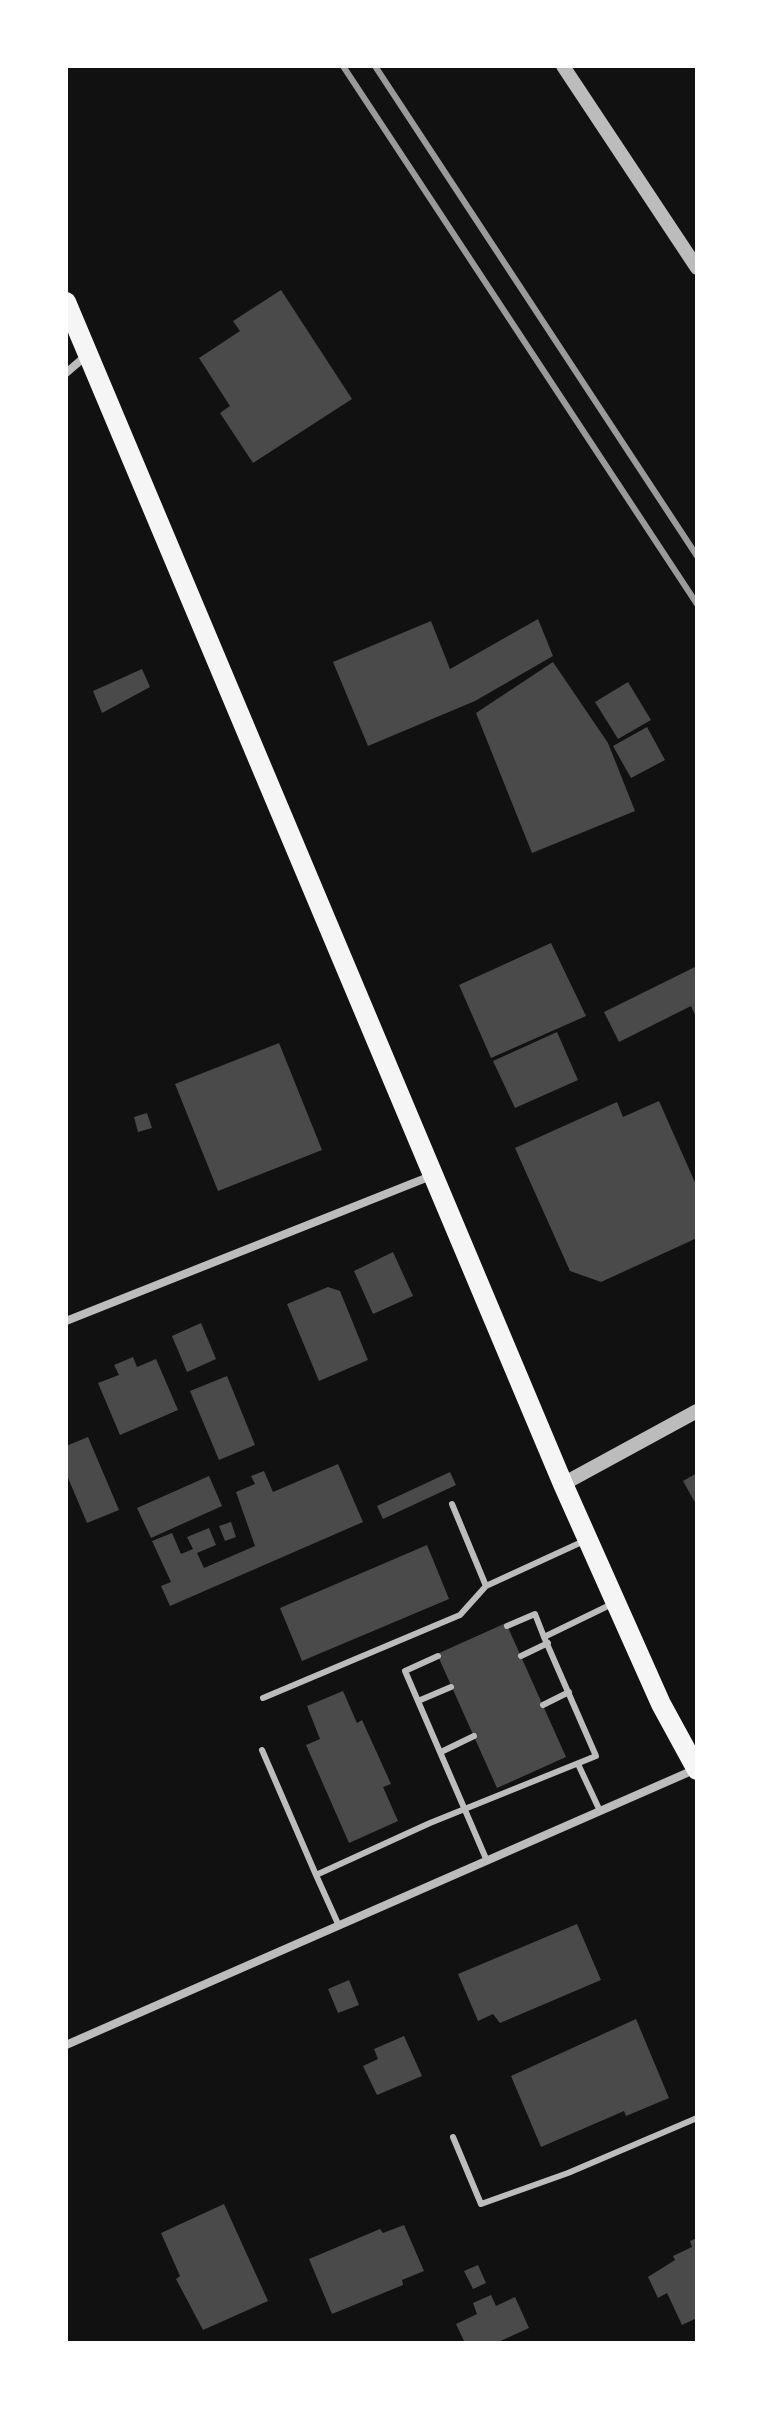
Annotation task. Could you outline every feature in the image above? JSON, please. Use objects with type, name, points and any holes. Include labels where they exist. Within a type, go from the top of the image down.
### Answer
[{"type":"main road","points":[[66,302],[563,1484],[661,1704],[697,1769]]},
{"type":"street","points":[[563,66],[697,268]]},
{"type":"street","points":[[66,373],[88,354]]},
{"type":"street","points":[[66,1321],[432,1175]]},
{"type":"street","points":[[563,1484],[697,1411]]},
{"type":"street","points":[[66,2045],[697,1769]]},
{"type":"lane","points":[[452,1504],[486,1586]]},
{"type":"lane","points":[[263,1698],[460,1615],[486,1586],[588,1539]]},
{"type":"lane","points":[[521,1656],[615,1603]]},
{"type":"lane","points":[[316,1875],[430,1823],[596,1756],[535,1614],[507,1626]]},
{"type":"lane","points":[[438,1656],[405,1671],[487,1861]]},
{"type":"lane","points":[[418,1701],[451,1687]]},
{"type":"lane","points":[[543,1705],[569,1692]]},
{"type":"lane","points":[[441,1752],[474,1736]]},
{"type":"lane","points":[[262,1750],[339,1926]]},
{"type":"lane","points":[[578,1764],[600,1811]]},
{"type":"lane","points":[[453,2137],[481,2204],[568,2173],[697,2118]]},
{"type":"building","points":[[281,290],[352,399],[253,463],[220,413],[230,406],[199,358],[240,331],[233,321]]},
{"type":"building","points":[[538,619],[553,656],[475,701],[368,746],[333,662],[431,621],[450,669]]},
{"type":"building","points":[[553,662],[608,743],[635,811],[532,853],[476,713]]},
{"type":"building","points":[[142,669],[150,687],[102,713],[93,691]]},
{"type":"building","points":[[628,682],[651,720],[618,739],[595,702]]},
{"type":"building","points":[[647,727],[665,760],[631,778],[613,746]]},
{"type":"building","points":[[551,943],[586,1016],[491,1058],[459,985]]},
{"type":"building","points":[[697,966],[697,1019],[691,1006],[619,1042],[604,1012]]},
{"type":"building","points":[[557,1032],[578,1080],[515,1108],[493,1061]]},
{"type":"building","points":[[279,1043],[322,1150],[218,1191],[175,1084]]},
{"type":"building","points":[[659,1101],[697,1187],[697,1238],[601,1282],[570,1271],[515,1148],[617,1102],[623,1117]]},
{"type":"building","points":[[147,1113],[152,1128],[138,1132],[134,1117]]},
{"type":"building","points":[[393,1252],[413,1296],[373,1314],[354,1271]]},
{"type":"building","points":[[328,1287],[340,1291],[368,1360],[319,1381],[287,1304]]},
{"type":"building","points":[[201,1323],[216,1359],[187,1372],[172,1336]]},
{"type":"building","points":[[133,1357],[137,1367],[156,1359],[178,1410],[120,1435],[98,1383],[119,1375],[114,1365]]},
{"type":"building","points":[[227,1376],[255,1445],[219,1460],[190,1391]]},
{"type":"building","points":[[88,1437],[119,1510],[87,1523],[66,1473],[66,1446]]},
{"type":"building","points":[[338,1464],[363,1522],[170,1606],[161,1586],[171,1582],[152,1541],[172,1533],[181,1554],[193,1549],[187,1537],[209,1528],[216,1545],[197,1553],[204,1568],[255,1546],[236,1492],[255,1484],[251,1476],[264,1471],[273,1492]]},
{"type":"building","points":[[450,1472],[456,1485],[383,1519],[377,1506]]},
{"type":"building","points":[[697,1473],[697,1506],[683,1481]]},
{"type":"building","points":[[209,1476],[222,1506],[151,1538],[137,1508]]},
{"type":"building","points":[[231,1522],[236,1537],[225,1541],[219,1526]]},
{"type":"building","points":[[427,1545],[449,1599],[302,1661],[280,1608]]},
{"type":"building","points":[[506,1623],[566,1757],[497,1788],[437,1654]]},
{"type":"building","points":[[343,1691],[357,1723],[362,1720],[391,1784],[383,1787],[398,1821],[349,1843],[306,1745],[320,1739],[307,1706]]},
{"type":"building","points":[[577,1924],[601,1980],[500,2023],[493,2014],[478,2021],[458,1974]]},
{"type":"building","points":[[349,1980],[359,2005],[338,2013],[328,1989]]},
{"type":"building","points":[[636,2019],[669,2098],[626,2116],[624,2111],[541,2147],[511,2076]]},
{"type":"building","points":[[404,2036],[422,2076],[377,2095],[363,2066],[378,2059],[374,2049]]},
{"type":"building","points":[[224,2204],[268,2301],[203,2330],[176,2279],[180,2276],[161,2233]]},
{"type":"building","points":[[404,2225],[424,2271],[402,2280],[403,2285],[332,2314],[309,2259],[380,2229],[383,2233]]},
{"type":"building","points":[[697,2238],[697,2318],[682,2325],[667,2293],[658,2298],[648,2277],[675,2260],[673,2256],[692,2247],[690,2241]]},
{"type":"building","points":[[478,2265],[486,2283],[473,2289],[464,2271]]},
{"type":"building","points":[[491,2295],[496,2306],[515,2297],[529,2328],[496,2343],[465,2343],[456,2324],[477,2314],[473,2303]]},
{"type":"railway","points":[[343,66],[697,604]]},
{"type":"railway","points":[[375,66],[697,556]]}]
